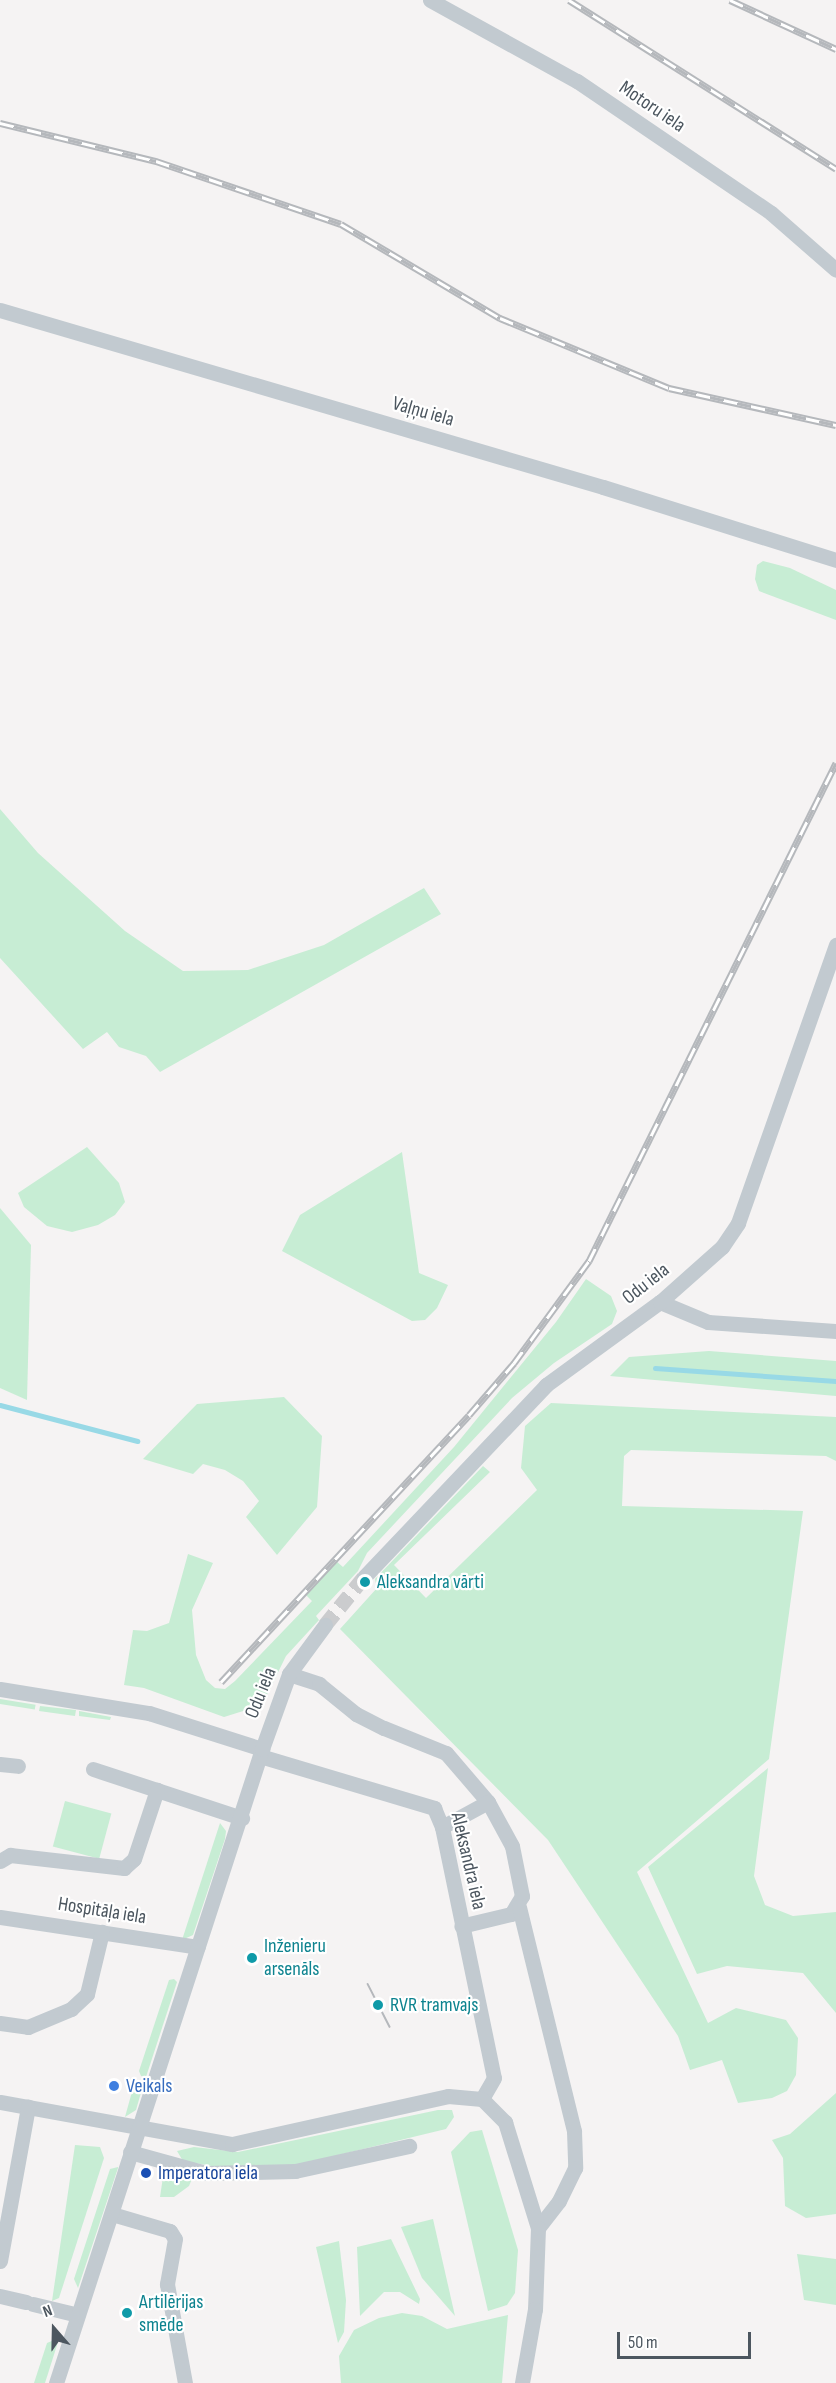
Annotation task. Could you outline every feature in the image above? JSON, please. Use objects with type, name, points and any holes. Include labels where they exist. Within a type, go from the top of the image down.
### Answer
[{"type":"street","name":"Motoru iela","points":[[430,0],[577,81],[771,213],[836,270]]},
{"type":"street","name":"Vaļņu iela","points":[[0,310],[614,490],[834,564]]},
{"type":"street","name":"Odu iela","points":[[364,1577],[502,1428],[546,1385],[660,1302],[722,1247],[738,1223],[836,945]]},
{"type":"street","points":[[660,1302],[708,1322],[836,1331]]},
{"type":"street","name":"Odu iela","points":[[261,1752],[289,1674],[325,1625]]},
{"type":"street","points":[[289,1674],[319,1684],[356,1714],[446,1753],[488,1802],[512,1846],[522,1896],[519,1907],[574,2131],[575,2168],[559,2201],[538,2228]]},
{"type":"street","name":"Aleksandra iela","points":[[0,1689],[149,1713],[434,1808],[442,1827],[494,2078],[482,2099]]},
{"type":"street","points":[[56,2383],[138,2127],[242,1818],[261,1752]]},
{"type":"street","points":[[0,1764],[18,1766]]},
{"type":"street","points":[[93,1769],[242,1818]]},
{"type":"street","points":[[0,1860],[10,1855],[124,1868],[134,1858],[157,1790]]},
{"type":"street","points":[[442,1827],[488,1802]]},
{"type":"street","points":[[462,1926],[501,1919],[519,1907]]},
{"type":"street","name":"Hospitāļa iela","points":[[0,1917],[198,1947]]},
{"type":"street","points":[[0,2023],[28,2027],[71,2009],[87,1994],[102,1932]]},
{"type":"street","points":[[0,2102],[232,2144],[448,2096],[482,2099],[505,2122],[538,2228],[535,2309],[522,2383]]},
{"type":"street","points":[[0,2261],[28,2107]]},
{"type":"street","points":[[130,2152],[206,2173],[284,2171],[409,2146]]},
{"type":"street","points":[[112,2214],[170,2231],[175,2239],[167,2284],[185,2383]]},
{"type":"street","points":[[0,2296],[78,2315]]},
{"type":"green space","points":[[763,561],[790,568],[836,590],[836,620],[759,591],[755,579],[757,565]]},
{"type":"green space","points":[[0,809],[38,853],[125,931],[183,971],[248,970],[324,945],[424,888],[441,914],[160,1072],[146,1056],[119,1047],[107,1032],[83,1049],[0,958]]},
{"type":"green space","points":[[87,1147],[119,1183],[125,1202],[115,1215],[98,1225],[72,1232],[47,1226],[24,1207],[18,1193]]},
{"type":"green space","points":[[402,1152],[419,1273],[448,1285],[437,1308],[425,1320],[412,1321],[282,1251],[300,1215]]},
{"type":"green space","points":[[0,1208],[31,1245],[27,1400],[0,1388]]},
{"type":"green space","points":[[586,1279],[611,1296],[617,1311],[612,1324],[554,1363],[512,1398],[367,1553],[358,1571],[316,1616],[319,1620],[286,1656],[262,1705],[224,1717],[144,1688],[124,1685],[133,1630],[147,1631],[169,1623],[188,1554],[213,1563],[192,1610],[196,1655],[206,1680],[215,1688],[225,1689],[235,1681],[312,1601],[306,1595],[336,1561],[343,1567],[454,1447],[556,1322]]},
{"type":"green space","points":[[709,1351],[836,1361],[836,1396],[610,1376],[629,1357]]},
{"type":"green space","points":[[284,1397],[322,1436],[317,1507],[277,1555],[246,1517],[259,1501],[243,1481],[225,1470],[203,1464],[193,1474],[143,1459],[197,1404]]},
{"type":"green space","points":[[551,1403],[836,1417],[836,1461],[826,1456],[631,1450],[624,1456],[622,1506],[803,1511],[769,1759],[637,1872],[708,2023],[736,2008],[786,2020],[798,2038],[796,2075],[787,2091],[772,2098],[738,2103],[722,2060],[690,2070],[678,2036],[548,1840],[340,1629],[377,1588],[375,1579],[483,1466],[490,1472],[394,1565],[426,1598],[537,1490],[521,1468],[525,1426]]},
{"type":"green space","points":[[0,1699],[36,1705],[35,1710],[0,1704]]},
{"type":"green space","points":[[40,1706],[76,1710],[75,1716],[39,1711]]},
{"type":"green space","points":[[79,1711],[111,1717],[110,1720],[79,1716]]},
{"type":"green space","points":[[768,1768],[754,1876],[765,1905],[793,1916],[836,1912],[836,2013],[803,1973],[727,1966],[697,1974],[648,1867]]},
{"type":"green space","points":[[65,1801],[111,1813],[99,1859],[53,1846]]},
{"type":"green space","points":[[220,1823],[226,1831],[225,1839],[193,1935],[182,1940]]},
{"type":"green space","points":[[174,1979],[177,1982],[146,2077],[141,2076],[139,2071],[169,1980]]},
{"type":"green space","points":[[139,2086],[142,2089],[136,2110],[125,2117],[133,2088]]},
{"type":"green space","points":[[836,2093],[836,2214],[806,2218],[785,2206],[783,2158],[772,2140],[790,2134]]},
{"type":"green space","points":[[438,2110],[452,2110],[454,2117],[446,2129],[293,2166],[223,2168],[183,2161],[177,2151],[194,2147],[238,2152]]},
{"type":"green space","points":[[482,2130],[518,2250],[515,2293],[507,2305],[488,2311],[451,2152],[470,2132]]},
{"type":"green space","points":[[75,2145],[100,2147],[104,2158],[59,2298],[52,2301]]},
{"type":"green space","points":[[118,2167],[78,2288],[74,2279],[110,2169]]},
{"type":"green space","points":[[174,2168],[194,2174],[189,2186],[174,2197],[160,2197],[163,2177]]},
{"type":"green space","points":[[433,2219],[455,2316],[422,2278],[401,2227]]},
{"type":"green space","points":[[391,2239],[420,2299],[419,2304],[400,2292],[384,2292],[360,2316],[357,2247]]},
{"type":"green space","points":[[339,2241],[346,2300],[344,2332],[338,2343],[316,2247]]},
{"type":"green space","points":[[797,2254],[836,2259],[836,2305],[804,2300]]},
{"type":"green space","points":[[402,2313],[422,2316],[447,2329],[508,2315],[502,2383],[341,2383],[339,2356],[354,2330],[379,2318]]},
{"type":"green space","points":[[54,2340],[58,2342],[45,2383],[34,2383],[47,2343]]},
{"type":"waterway","points":[[655,1368],[836,1381]]},
{"type":"waterway","points":[[0,1405],[137,1441]]},
{"type":"tunnel","points":[[325,1625],[364,1577]]},
{"type":"tram line","points":[[368,1984],[390,2027]]},
{"type":"railway","points":[[569,0],[836,169]]},
{"type":"railway","points":[[730,0],[836,49]]},
{"type":"railway","points":[[0,123],[156,161],[341,224],[500,318],[669,388],[836,425]]},
{"type":"railway","points":[[221,1682],[469,1415],[514,1363],[589,1261],[836,763]]},
{"type":"place","name":"Aleksandra vārti","points":[[365,1582]]},
{"type":"place","name":"Inženieru arsenāls","points":[[252,1958]]},
{"type":"place","name":"RVR tramvajs","points":[[378,2005]]},
{"type":"place","name":"Veikals","points":[[114,2086]]},
{"type":"place","name":"Imperatora iela","points":[[146,2173]]},
{"type":"place","name":"Artilērijas smēde","points":[[127,2313]]}]
